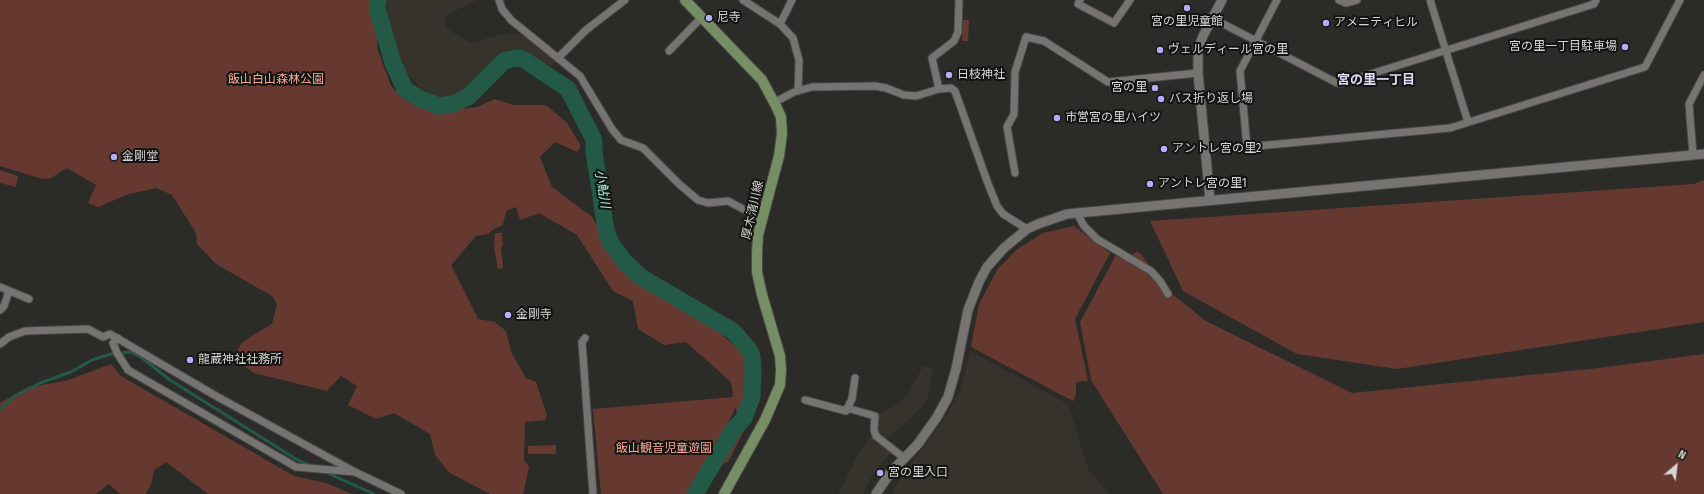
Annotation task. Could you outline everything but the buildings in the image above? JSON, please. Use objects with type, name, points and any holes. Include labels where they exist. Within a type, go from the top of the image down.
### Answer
[{"type":"main road","name":"厚木清川線","points":[[689,2],[701,18],[762,80],[775,102],[781,118],[782,134],[780,156],[758,234],[757,272],[762,295],[780,356],[780,385],[765,420],[724,494]]},
{"type":"street","points":[[499,0],[502,9],[511,20],[580,76],[612,129],[622,140],[643,148],[698,200],[708,203],[728,201],[762,219]]},
{"type":"street","points":[[558,58],[586,30],[624,0]]},
{"type":"street","points":[[743,0],[780,24],[794,38],[799,60],[798,91]]},
{"type":"street","points":[[780,24],[792,0]]},
{"type":"street","points":[[939,89],[932,58],[954,41],[958,32],[959,0]]},
{"type":"street","points":[[1080,0],[1078,4],[1114,23],[1130,0]]},
{"type":"street","points":[[1210,200],[1198,73],[1198,50],[1203,36],[1222,0]]},
{"type":"street","points":[[1277,0],[1240,71],[1247,147],[1450,128],[1645,67],[1680,0]]},
{"type":"street","points":[[1340,0],[1346,3],[1357,0]]},
{"type":"street","points":[[1430,0],[1468,122]]},
{"type":"street","points":[[1212,18],[1337,83],[1342,83],[1594,4],[1596,0]]},
{"type":"street","points":[[669,51],[701,18]]},
{"type":"street","points":[[1015,173],[1013,149],[1007,127],[1014,114],[1015,72],[1026,33],[1044,41],[1108,82],[1198,73]]},
{"type":"street","points":[[1693,155],[1689,104],[1704,75]]},
{"type":"street","points":[[775,102],[798,91],[812,87],[875,86],[886,88],[904,95],[916,96],[939,89],[951,88],[955,91],[997,206],[1003,214],[1027,230]]},
{"type":"street","points":[[876,494],[890,473],[918,444],[937,417],[948,397],[956,370],[968,310],[979,282],[988,267],[1004,248],[1027,230],[1052,219],[1067,214],[1077,213],[1704,154]]},
{"type":"street","points":[[1077,213],[1084,226],[1097,239],[1151,271],[1160,281],[1168,294]]},
{"type":"street","points":[[0,287],[29,299]]},
{"type":"street","points":[[0,310],[4,306],[9,291]]},
{"type":"street","points":[[0,344],[9,337],[25,331],[88,329],[103,337],[110,334],[216,396],[355,472],[401,494]]},
{"type":"street","points":[[118,338],[113,343],[117,354],[128,370],[296,468],[355,472]]},
{"type":"street","points":[[585,338],[582,342],[593,494]]},
{"type":"street","points":[[805,400],[846,411],[852,399],[855,378]]},
{"type":"street","points":[[847,408],[875,416],[874,430],[876,436],[904,458]]},
{"type":"shaded area","points":[[386,0],[477,0],[446,15],[446,27],[472,43],[501,34],[523,34],[557,61],[548,69],[533,57],[516,49],[509,51],[471,86],[453,98],[438,100],[422,90],[399,64],[394,52]]},
{"type":"shaded area","points":[[970,351],[1068,404],[1089,471],[1110,494],[892,494],[898,482],[946,416],[961,389]]},
{"type":"shaded area","points":[[923,366],[933,368],[929,395],[923,405],[909,420],[886,439],[877,432],[877,415],[900,403],[908,394]]},
{"type":"shaded area","points":[[872,435],[893,451],[878,467],[863,494],[838,494],[859,453]]},
{"type":"green space","points":[[0,0],[380,0],[377,48],[391,86],[408,102],[433,113],[477,107],[495,99],[514,105],[546,105],[567,123],[581,146],[577,152],[555,142],[540,157],[552,187],[592,217],[618,262],[697,310],[759,370],[760,399],[728,462],[706,467],[693,494],[601,494],[593,409],[733,397],[731,382],[686,342],[664,345],[638,329],[633,301],[613,291],[577,235],[539,213],[520,220],[516,207],[506,211],[503,225],[492,230],[489,234],[476,236],[451,265],[478,319],[495,322],[506,331],[512,354],[526,378],[536,382],[547,415],[545,420],[525,422],[524,460],[529,467],[523,494],[490,494],[450,473],[435,455],[430,434],[394,413],[376,419],[348,405],[357,386],[341,376],[327,391],[254,373],[234,358],[241,344],[272,324],[277,304],[272,296],[216,264],[197,244],[196,233],[172,195],[156,188],[126,195],[98,207],[88,203],[96,185],[67,168],[51,178],[42,179],[0,166]],"holes":[[[735,408],[738,422],[725,430]]]},
{"type":"green space","points":[[963,20],[969,20],[968,41],[962,41]]},
{"type":"green space","points":[[0,170],[18,176],[16,187],[0,183]]},
{"type":"green space","points":[[1704,180],[1704,322],[1397,369],[1297,354],[1183,291],[1150,221],[1694,184]]},
{"type":"green space","points":[[1074,226],[1110,253],[1075,319],[1088,381],[1076,382],[1076,395],[1073,401],[971,347],[979,304],[997,270],[1016,250],[1043,233]]},
{"type":"green space","points":[[495,233],[502,233],[503,246],[501,247],[503,268],[498,269],[494,247]]},
{"type":"green space","points":[[1118,251],[1127,258],[1138,251],[1151,267],[1157,282],[1206,321],[1352,393],[1599,368],[1704,354],[1704,494],[1163,494],[1091,380],[1080,322]]},
{"type":"green space","points":[[111,364],[121,376],[294,476],[326,483],[352,494],[208,494],[166,462],[154,470],[151,485],[146,494],[120,494],[109,484],[96,494],[0,494],[0,403],[28,387],[66,381]]},
{"type":"green space","points":[[556,445],[556,454],[528,454],[528,446]]},
{"type":"waterway","name":"小鮎川","points":[[378,0],[377,8],[393,63],[405,89],[418,98],[439,106],[453,104],[468,97],[504,61],[516,58],[523,59],[568,89],[594,140],[594,152],[606,230],[610,242],[625,262],[641,277],[733,331],[750,351],[753,370],[752,397],[744,418],[733,430],[695,494]]},
{"type":"waterway","points":[[0,409],[16,395],[40,383],[71,372],[92,360],[111,354],[131,352],[142,358],[170,380],[296,459],[311,466]]},
{"type":"waterway","points":[[323,471],[374,494]]},
{"type":"place","name":"宮の里児童館","points":[[1187,8]]},
{"type":"place","name":"尼寺","points":[[709,18]]},
{"type":"place","name":"アメニティヒル","points":[[1326,23]]},
{"type":"place","name":"宮の里一丁目駐車場","points":[[1625,47]]},
{"type":"place","name":"ヴェルディール宮の里","points":[[1160,50]]},
{"type":"place","name":"日枝神社","points":[[949,75]]},
{"type":"place","name":"宮の里","points":[[1155,88]]},
{"type":"place","name":"バス折り返し場","points":[[1161,99]]},
{"type":"place","name":"市営宮の里ハイツ","points":[[1057,118]]},
{"type":"place","name":"アントレ宮の里2","points":[[1164,149]]},
{"type":"place","name":"金剛堂","points":[[114,157]]},
{"type":"place","name":"アントレ宮の里1","points":[[1150,184]]},
{"type":"place","name":"金剛寺","points":[[508,315]]},
{"type":"place","name":"龍蔵神社社務所","points":[[190,360]]},
{"type":"place","name":"宮の里入口","points":[[880,473]]},
{"type":"district","name":"宮の里一丁目","points":[[1376,80]]},
{"type":"park label","name":"飯山白山森林公園","points":[[276,80]]},
{"type":"park label","name":"飯山観音児童遊園","points":[[664,449]]}]
